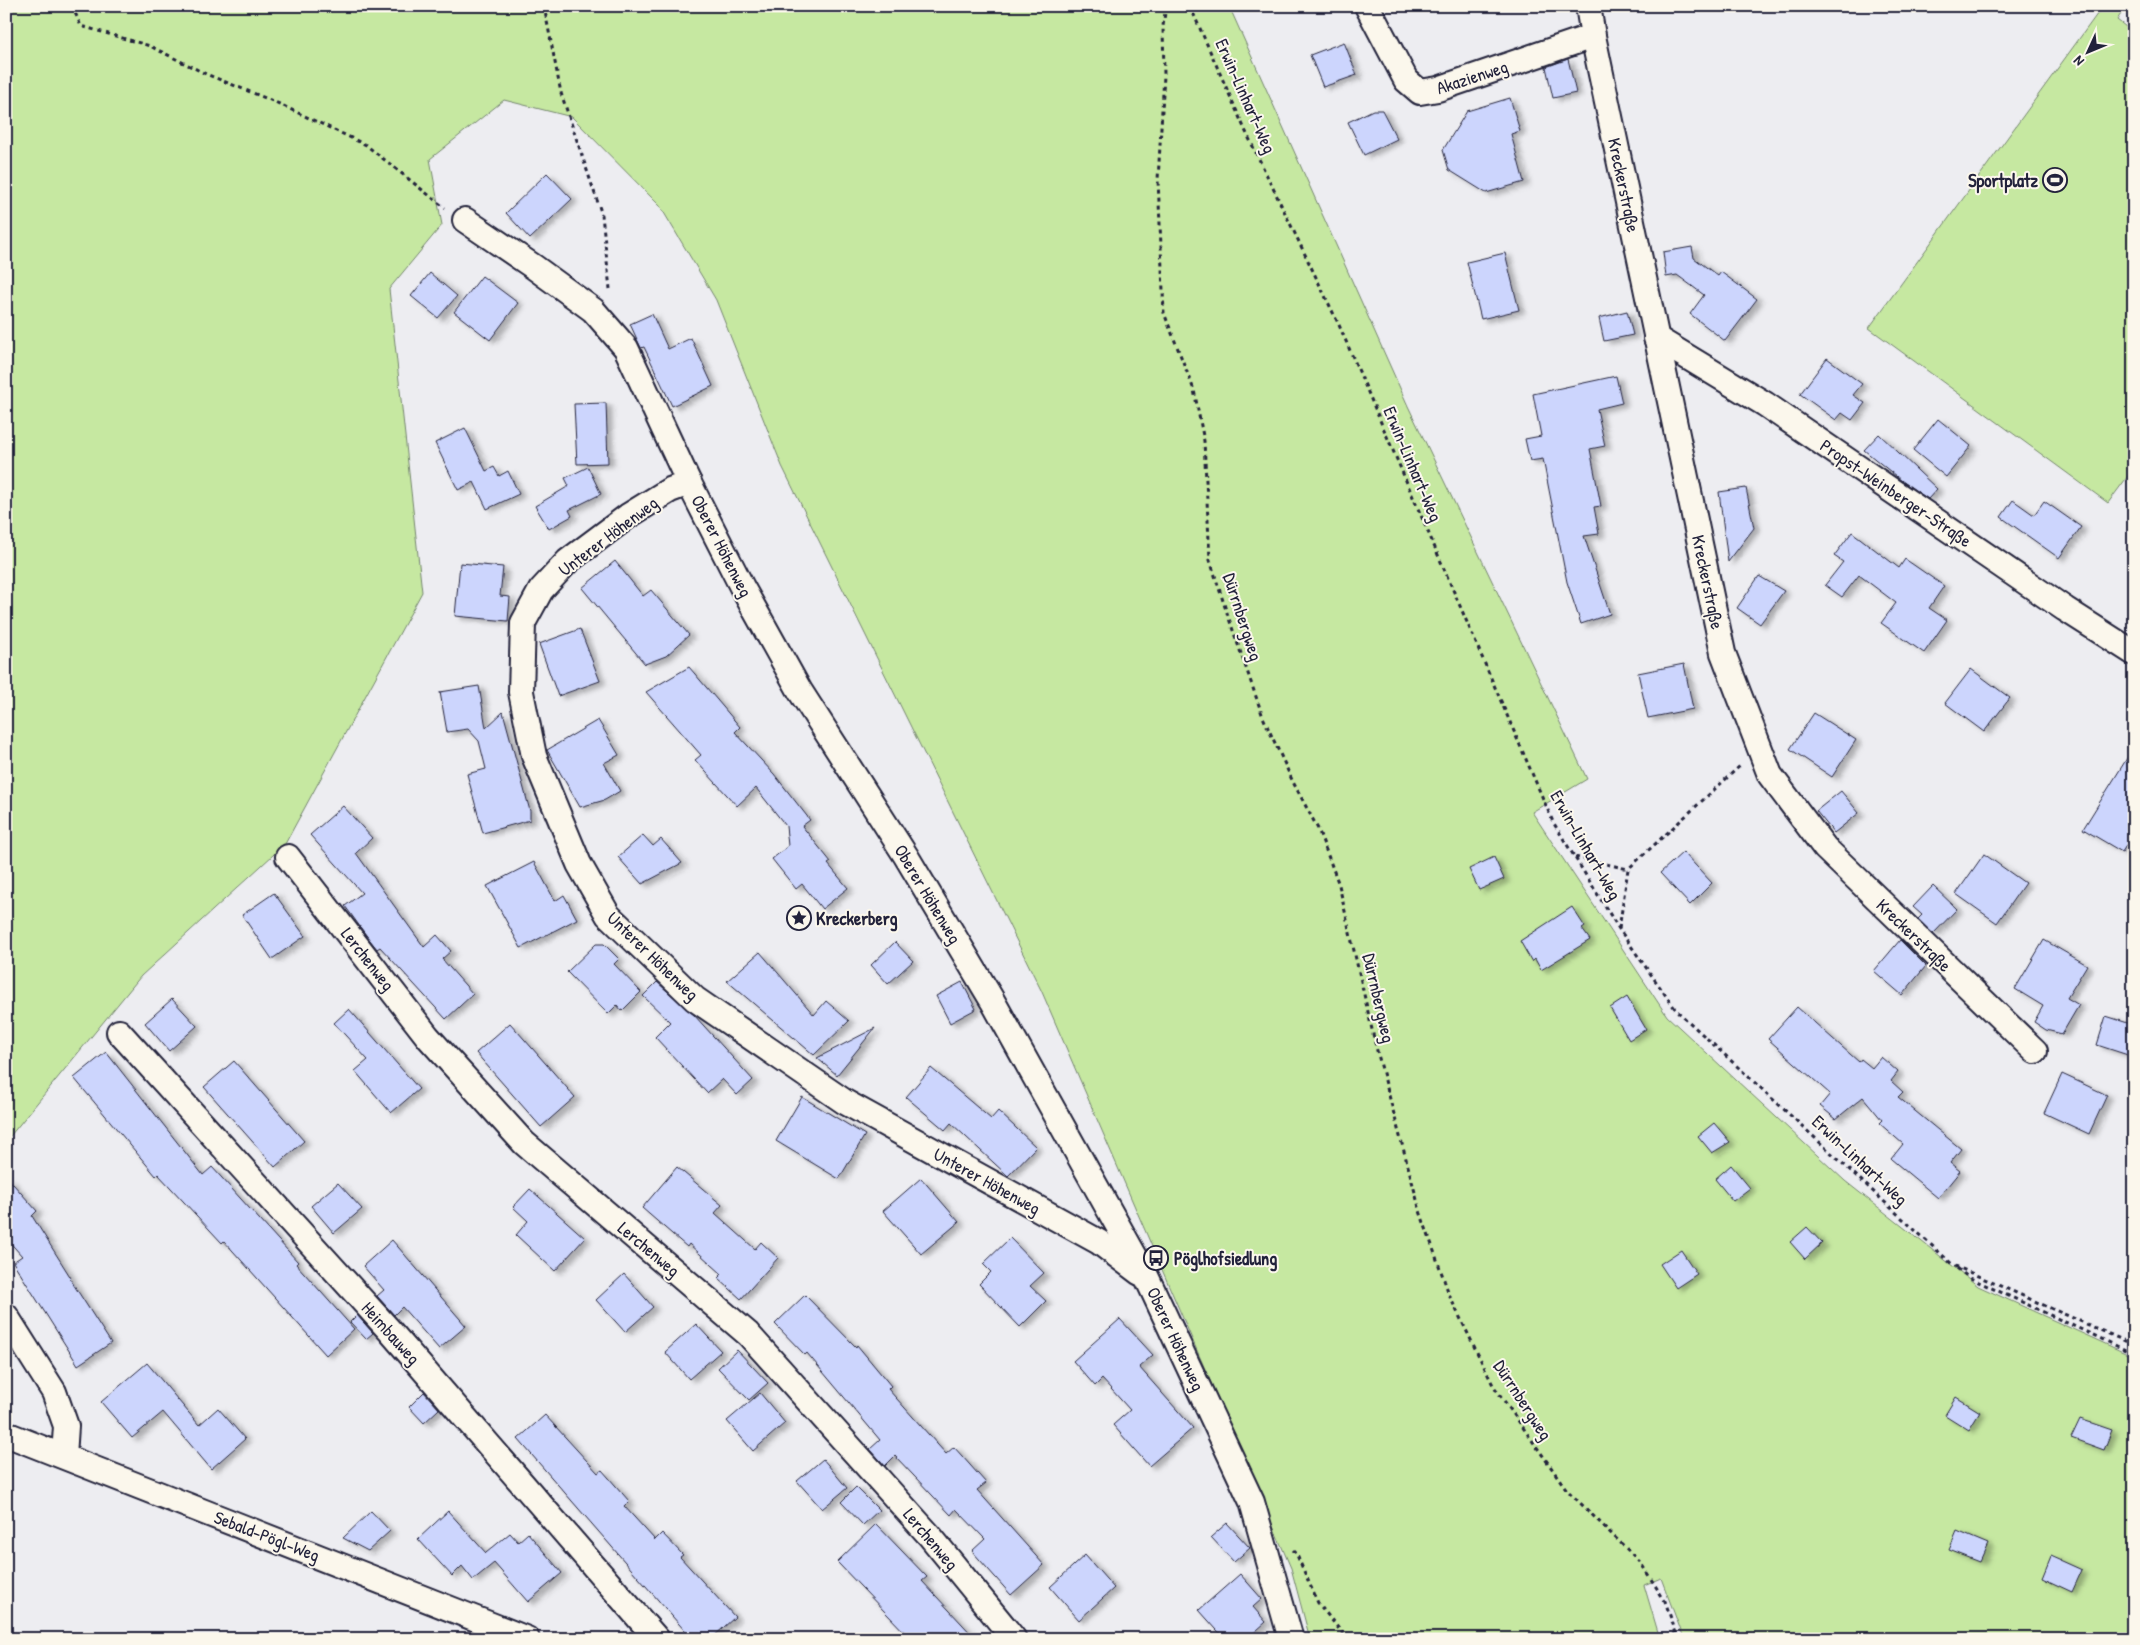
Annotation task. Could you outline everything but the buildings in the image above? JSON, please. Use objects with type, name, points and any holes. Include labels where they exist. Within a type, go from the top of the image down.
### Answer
[{"type":"street","name":"Akazienweg","points":[[1367,6],[1406,80],[1420,92],[1438,89],[1593,36]]},
{"type":"street","name":"Kreckerstraße","points":[[1588,6],[1723,653],[1770,775],[1826,848],[2035,1051]]},
{"type":"street","name":"Oberer Höhenweg","points":[[465,220],[534,266],[594,310],[626,348],[689,483],[742,587],[800,691],[906,856],[992,1000],[1147,1278],[1252,1502],[1291,1639]]},
{"type":"street","name":"Propst-Weinberger-Straße","points":[[1656,338],[1765,404],[2065,609],[2134,653]]},
{"type":"street","name":"Unterer Höhenweg","points":[[689,483],[670,490],[628,516],[568,561],[541,590],[523,623],[521,692],[534,756],[579,864],[608,915],[695,999],[838,1096],[1099,1242],[1147,1278]]},
{"type":"street","name":"Lerchenweg","points":[[288,857],[428,1037],[524,1143],[748,1334],[930,1536],[1014,1639]]},
{"type":"street","name":"Heimbauweg","points":[[119,1032],[383,1324],[657,1639]]},
{"type":"street","points":[[6,1316],[54,1392],[66,1426],[64,1456]]},
{"type":"street","name":"Sebald-Pögl-Weg","points":[[6,1434],[527,1639]]},
{"type":"path","points":[[72,6],[81,26],[150,46],[206,74],[275,102],[366,145],[437,204],[465,220]]},
{"type":"path","points":[[544,6],[562,93],[602,215],[610,291]]},
{"type":"path","name":"Dürrnbergweg","points":[[1166,6],[1163,26],[1164,75],[1158,180],[1164,312],[1194,390],[1204,440],[1210,560],[1263,718],[1293,782],[1318,829],[1339,885],[1376,1047],[1417,1201],[1450,1297],[1493,1385],[1567,1490],[1640,1562],[1665,1602],[1678,1639]]},
{"type":"path","name":"Erwin-Linhart-Weg","points":[[1190,6],[1246,132],[1338,325],[1553,822],[1619,929],[1676,1010],[1954,1265],[2134,1345]]},
{"type":"path","name":"Erwin-Linhart-Weg","points":[[1619,929],[1628,868],[1759,748]]},
{"type":"path","points":[[1574,857],[1628,868]]},
{"type":"path","points":[[1954,1265],[1968,1276],[2134,1354]]},
{"type":"path","points":[[1290,1547],[1296,1553],[1318,1603],[1347,1639]]},
{"type":"green space","points":[[6,6],[1229,6],[1408,406],[1587,779],[1532,812],[1667,1016],[1845,1181],[1978,1286],[2134,1357],[2134,1639],[1684,1639],[1661,1578],[1644,1585],[1660,1639],[1310,1639],[1291,1568],[1042,992],[782,466],[716,300],[660,206],[572,117],[504,100],[430,159],[442,225],[389,289],[422,592],[285,844],[141,976],[6,1141]]},
{"type":"green space","name":"Sportplatz","points":[[2103,6],[2126,6],[2117,20],[2134,33],[2134,468],[2108,503],[1869,328]]},
{"type":"place","name":"Sportplatz","points":[[2055,180]]},
{"type":"place","name":"Kreckerberg","points":[[799,918]]},
{"type":"place","name":"Pöglhofsiedlung","points":[[1156,1258]]}]
